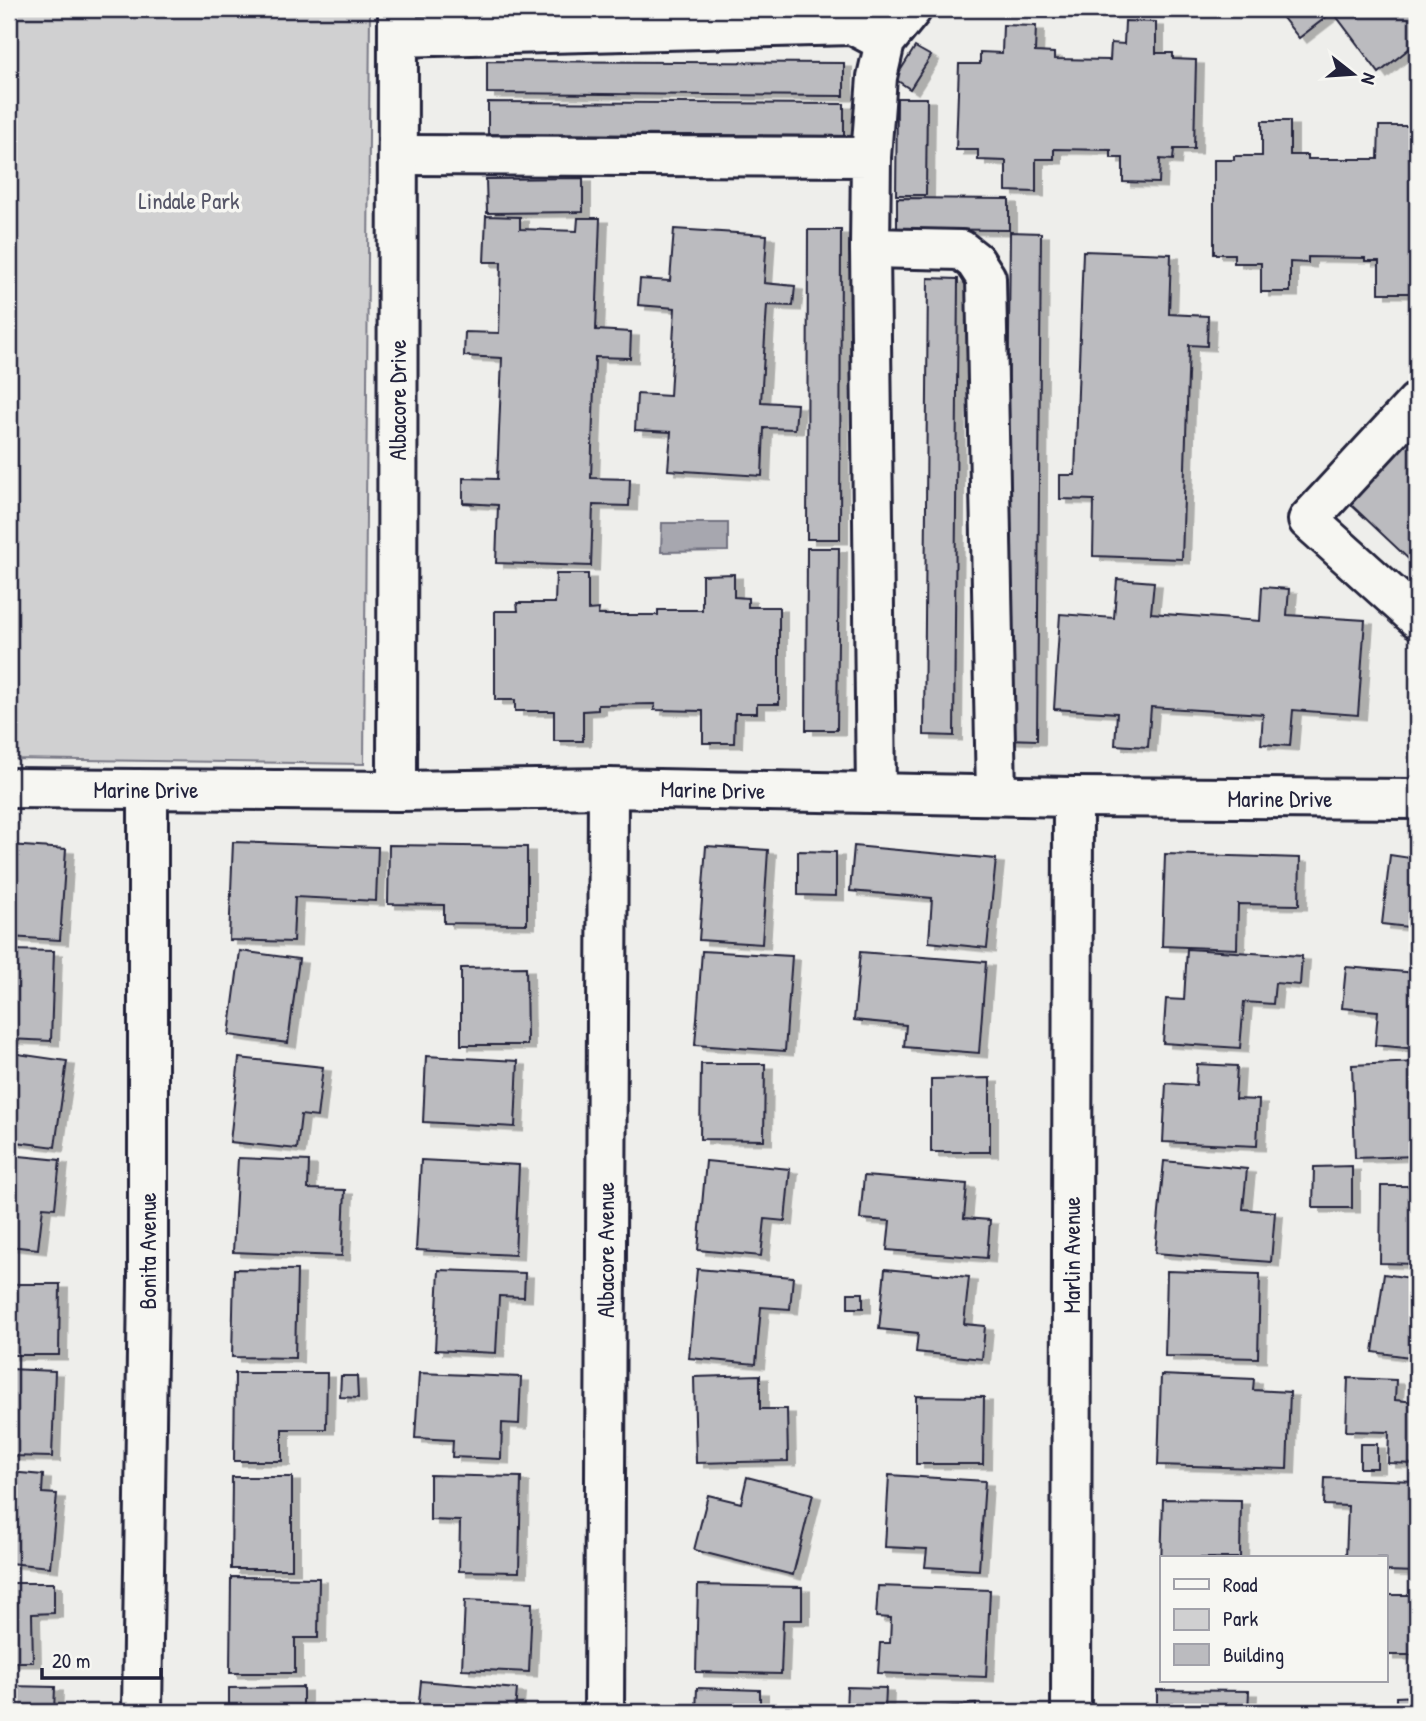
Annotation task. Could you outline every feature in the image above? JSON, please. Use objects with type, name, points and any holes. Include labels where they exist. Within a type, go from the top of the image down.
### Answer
[{"type":"street","points":[[876,793],[871,157],[877,77],[885,42],[912,9]]},
{"type":"street","points":[[398,23],[853,25],[885,42]]},
{"type":"street","name":"Albacore Drive","points":[[397,791],[398,23]]},
{"type":"street","points":[[398,155],[871,157]]},
{"type":"street","points":[[870,248],[961,250],[975,261],[986,278],[996,795]]},
{"type":"street","points":[[1417,402],[1308,520],[1417,618]]},
{"type":"street","name":"Marine Drive","points":[[9,788],[397,791],[608,788],[1073,797],[1417,799]]},
{"type":"street","name":"Albacore Avenue","points":[[604,1712],[608,788]]},
{"type":"street","name":"Bonita Avenue","points":[[142,1712],[148,1281],[148,790]]},
{"type":"street","name":"Marlin Avenue","points":[[1071,1712],[1073,797]]},
{"type":"green space","name":"Lindale Park","points":[[9,9],[370,9],[364,764],[9,759]]},
{"type":"shaded area","points":[[662,523],[728,523],[728,551],[661,552]]},
{"type":"building","points":[[1276,9],[1417,9],[1417,58],[1410,48],[1379,73],[1333,12],[1299,38]]},
{"type":"building","points":[[1125,21],[1156,22],[1156,53],[1173,53],[1173,59],[1196,60],[1194,149],[1174,149],[1173,160],[1160,159],[1159,183],[1123,182],[1123,158],[1111,158],[1111,150],[1054,149],[1054,159],[1036,159],[1036,192],[1006,191],[1006,161],[978,160],[978,150],[956,150],[959,64],[980,64],[980,52],[1002,53],[1003,25],[1036,26],[1035,52],[1054,53],[1054,59],[1110,60],[1111,43],[1124,44]]},
{"type":"building","points":[[915,47],[931,56],[910,89],[895,79]]},
{"type":"building","points":[[487,61],[844,63],[844,96],[487,93]]},
{"type":"building","points":[[897,98],[927,98],[926,195],[896,195]]},
{"type":"building","points":[[488,102],[844,104],[844,136],[488,134]]},
{"type":"building","points":[[1262,121],[1290,121],[1290,155],[1308,155],[1308,159],[1378,159],[1379,126],[1411,126],[1411,157],[1417,157],[1417,265],[1410,265],[1410,293],[1379,293],[1379,261],[1365,261],[1365,258],[1308,257],[1308,263],[1290,262],[1290,292],[1261,292],[1261,263],[1234,263],[1234,254],[1214,254],[1214,160],[1234,160],[1234,156],[1262,156]]},
{"type":"building","points":[[583,178],[583,212],[487,213],[486,179]]},
{"type":"building","points":[[897,198],[1009,199],[1009,230],[897,229]]},
{"type":"building","points":[[486,216],[520,217],[520,229],[577,231],[578,218],[600,218],[596,330],[631,332],[630,358],[595,357],[591,478],[630,479],[629,506],[593,505],[591,566],[496,563],[498,505],[463,503],[463,478],[497,479],[502,358],[464,356],[465,332],[499,333],[501,262],[484,262]]},
{"type":"building","points":[[674,229],[767,235],[764,283],[795,286],[793,306],[767,305],[761,402],[797,404],[795,429],[764,428],[762,476],[668,470],[671,432],[635,430],[637,394],[670,396],[675,308],[638,305],[640,279],[670,281]]},
{"type":"building","points":[[808,230],[841,230],[840,539],[807,539]]},
{"type":"building","points":[[1010,232],[1041,233],[1037,740],[1005,739]]},
{"type":"building","points":[[1083,251],[1171,254],[1169,314],[1208,316],[1207,346],[1189,345],[1182,559],[1093,556],[1094,500],[1060,499],[1060,475],[1075,475]]},
{"type":"building","points":[[928,278],[958,279],[954,736],[924,735]]},
{"type":"building","points":[[1417,426],[1417,567],[1347,501]]},
{"type":"building","points":[[807,548],[839,548],[837,730],[806,730]]},
{"type":"building","points":[[556,574],[588,574],[588,610],[599,609],[598,615],[658,615],[658,610],[702,610],[702,575],[734,574],[734,597],[748,598],[748,607],[779,607],[779,704],[757,704],[757,713],[735,713],[734,743],[703,743],[703,711],[654,710],[655,704],[598,705],[598,710],[583,711],[583,741],[554,741],[554,711],[515,711],[515,700],[495,700],[495,611],[518,611],[517,603],[555,603]]},
{"type":"building","points":[[1117,579],[1154,582],[1151,613],[1260,621],[1262,587],[1289,589],[1287,615],[1365,620],[1358,715],[1293,710],[1290,746],[1261,744],[1263,714],[1151,707],[1148,747],[1115,745],[1117,713],[1054,709],[1060,614],[1114,618]]},
{"type":"building","points":[[233,842],[378,847],[376,901],[295,897],[293,942],[229,940]]},
{"type":"building","points":[[9,845],[66,849],[60,940],[9,937]]},
{"type":"building","points":[[389,845],[527,847],[527,924],[444,923],[444,905],[388,904]]},
{"type":"building","points":[[706,846],[768,850],[762,944],[699,940]]},
{"type":"building","points":[[854,846],[996,859],[987,948],[929,942],[932,898],[850,891]]},
{"type":"building","points":[[798,851],[836,852],[836,896],[798,895]]},
{"type":"building","points":[[1165,854],[1300,858],[1299,905],[1238,904],[1237,949],[1162,946]]},
{"type":"building","points":[[1390,855],[1417,859],[1417,928],[1382,924]]},
{"type":"building","points":[[1187,949],[1302,956],[1300,985],[1275,983],[1273,1004],[1244,1002],[1240,1048],[1163,1043],[1166,999],[1184,1000]]},
{"type":"building","points":[[9,950],[54,951],[51,1041],[9,1039]]},
{"type":"building","points":[[240,951],[299,959],[288,1043],[229,1035]]},
{"type":"building","points":[[702,951],[792,956],[785,1051],[695,1045]]},
{"type":"building","points":[[860,952],[986,962],[979,1053],[904,1047],[906,1025],[854,1020]]},
{"type":"building","points":[[526,967],[527,1045],[461,1045],[461,968]]},
{"type":"building","points":[[1346,967],[1417,973],[1417,1049],[1375,1045],[1378,1011],[1342,1008]]},
{"type":"building","points":[[11,1053],[67,1061],[55,1147],[9,1141]]},
{"type":"building","points":[[426,1056],[518,1061],[515,1127],[423,1122]]},
{"type":"building","points":[[239,1058],[323,1067],[317,1117],[301,1115],[297,1149],[230,1142]]},
{"type":"building","points":[[1417,1062],[1417,1156],[1355,1158],[1352,1065]]},
{"type":"building","points":[[701,1064],[765,1064],[764,1140],[700,1139]]},
{"type":"building","points":[[1197,1064],[1237,1066],[1235,1099],[1259,1100],[1257,1146],[1163,1142],[1166,1083],[1196,1085]]},
{"type":"building","points":[[990,1078],[990,1152],[931,1152],[931,1079]]},
{"type":"building","points":[[9,1155],[60,1160],[55,1208],[43,1207],[38,1249],[9,1246]]},
{"type":"building","points":[[238,1158],[309,1161],[308,1189],[345,1190],[342,1256],[233,1252]]},
{"type":"building","points":[[421,1160],[519,1165],[515,1255],[416,1250]]},
{"type":"building","points":[[706,1161],[790,1169],[785,1221],[765,1219],[761,1256],[698,1250]]},
{"type":"building","points":[[1164,1161],[1247,1169],[1243,1209],[1275,1212],[1271,1262],[1155,1253]]},
{"type":"building","points":[[1352,1166],[1352,1208],[1313,1208],[1314,1167]]},
{"type":"building","points":[[864,1176],[967,1184],[964,1218],[990,1220],[987,1258],[887,1250],[890,1221],[860,1219]]},
{"type":"building","points":[[1381,1186],[1417,1186],[1417,1264],[1380,1263]]},
{"type":"building","points":[[234,1269],[297,1270],[295,1358],[232,1357]]},
{"type":"building","points":[[697,1269],[793,1277],[790,1309],[761,1307],[756,1364],[689,1358]]},
{"type":"building","points":[[885,1269],[969,1277],[964,1324],[985,1326],[982,1359],[916,1352],[918,1333],[879,1329]]},
{"type":"building","points":[[439,1270],[525,1273],[524,1297],[499,1296],[496,1353],[435,1350]]},
{"type":"building","points":[[1167,1271],[1260,1274],[1258,1358],[1165,1356]]},
{"type":"building","points":[[1384,1274],[1417,1279],[1417,1358],[1373,1352]]},
{"type":"building","points":[[9,1284],[60,1284],[59,1355],[9,1355]]},
{"type":"building","points":[[848,1293],[863,1293],[863,1308],[848,1308]]},
{"type":"building","points":[[9,1369],[55,1371],[52,1457],[9,1456]]},
{"type":"building","points":[[235,1373],[327,1373],[326,1429],[282,1429],[282,1461],[234,1461]]},
{"type":"building","points":[[419,1373],[521,1377],[519,1424],[502,1423],[501,1459],[452,1457],[453,1440],[415,1438]]},
{"type":"building","points":[[760,1375],[760,1409],[787,1409],[788,1461],[696,1463],[694,1377]]},
{"type":"building","points":[[1161,1375],[1254,1379],[1253,1390],[1290,1392],[1287,1469],[1158,1465]]},
{"type":"building","points":[[341,1376],[357,1376],[358,1398],[340,1397]]},
{"type":"building","points":[[1348,1378],[1396,1380],[1395,1400],[1417,1402],[1417,1464],[1388,1463],[1389,1432],[1346,1431]]},
{"type":"building","points":[[916,1396],[984,1397],[983,1464],[916,1464]]},
{"type":"building","points":[[1360,1444],[1377,1444],[1377,1468],[1360,1468]]},
{"type":"building","points":[[9,1472],[43,1475],[42,1493],[57,1494],[50,1567],[9,1563]]},
{"type":"building","points":[[430,1475],[521,1477],[519,1572],[459,1571],[460,1521],[430,1520]]},
{"type":"building","points":[[889,1475],[985,1481],[979,1570],[925,1567],[927,1549],[885,1547]]},
{"type":"building","points":[[232,1477],[292,1477],[292,1569],[231,1569]]},
{"type":"building","points":[[747,1477],[813,1494],[793,1575],[694,1550],[708,1495],[741,1503]]},
{"type":"building","points":[[1325,1478],[1417,1481],[1417,1572],[1388,1571],[1388,1556],[1346,1556],[1348,1506],[1324,1505]]},
{"type":"building","points":[[1163,1499],[1241,1500],[1240,1556],[1161,1556]]},
{"type":"building","points":[[231,1577],[319,1578],[318,1638],[295,1638],[295,1673],[230,1673]]},
{"type":"building","points":[[9,1583],[54,1583],[54,1613],[32,1614],[33,1662],[9,1662]]},
{"type":"building","points":[[698,1585],[802,1587],[802,1620],[783,1620],[781,1674],[696,1672]]},
{"type":"building","points":[[878,1586],[990,1590],[986,1677],[878,1673],[880,1643],[890,1643],[891,1618],[876,1617]]},
{"type":"building","points":[[1388,1595],[1417,1595],[1417,1655],[1388,1655]]},
{"type":"building","points":[[465,1600],[532,1603],[529,1672],[462,1669]]},
{"type":"building","points":[[421,1681],[517,1689],[515,1712],[418,1712]]},
{"type":"building","points":[[9,1686],[55,1687],[54,1712],[9,1712]]},
{"type":"building","points":[[303,1687],[303,1712],[229,1712],[229,1688]]},
{"type":"building","points":[[847,1687],[886,1688],[885,1712],[846,1712]]},
{"type":"building","points":[[697,1688],[760,1690],[760,1712],[696,1712]]},
{"type":"building","points":[[1157,1690],[1249,1691],[1248,1712],[1157,1712]]},
{"type":"building","points":[[1417,1696],[1417,1712],[1396,1712],[1396,1697]]},
{"type":"building","points":[[976,1704],[976,1712],[904,1712],[904,1711]]}]
